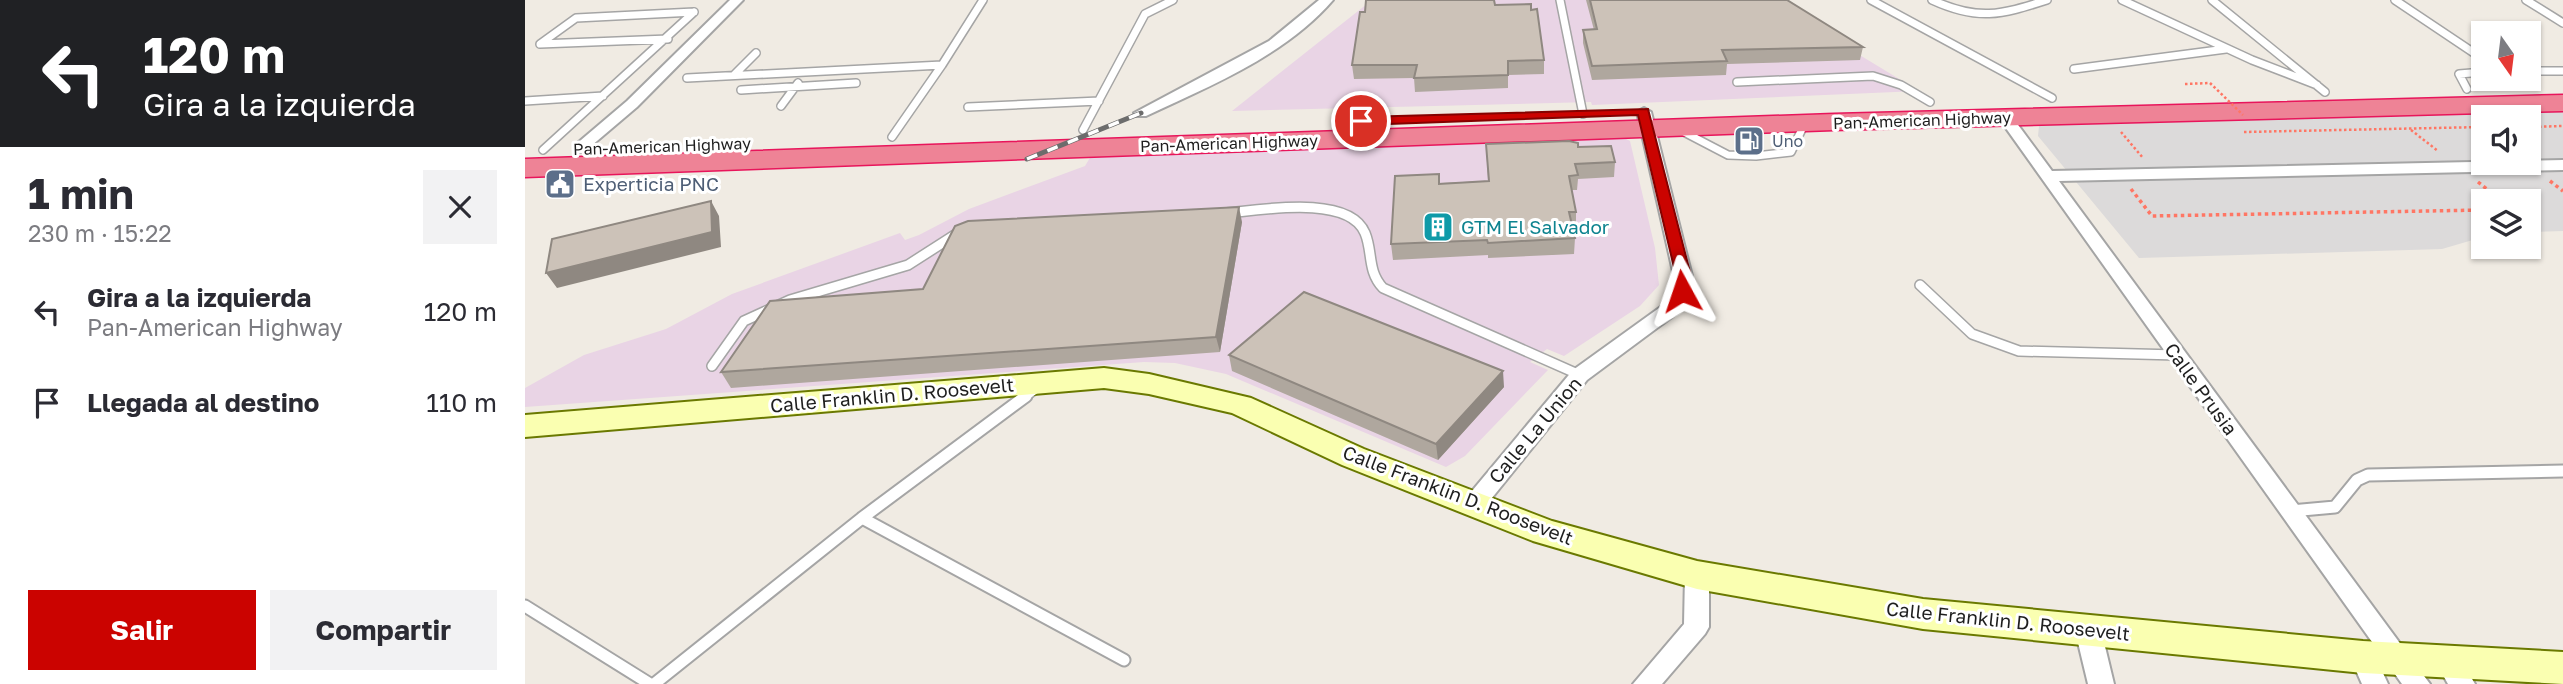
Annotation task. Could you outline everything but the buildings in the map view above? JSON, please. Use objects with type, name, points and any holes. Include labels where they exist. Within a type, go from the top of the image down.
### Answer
[{"type":"highway","name":"Pan-American Highway","points":[[531,156],[631,155],[1618,121],[1655,123],[1930,102],[2203,89],[2321,88],[2471,81]]},
{"type":"highway","name":"Pan-American Highway","points":[[2541,86],[2563,88]]},
{"type":"highway","name":"Pan-American Highway","points":[[1725,117],[2005,117],[2563,103]]},
{"type":"highway","name":"Pan-American Highway","points":[[718,152],[892,137],[1083,130],[1583,114],[1618,121]]},
{"type":"highway","name":"Pan-American Highway","points":[[531,156],[579,149],[631,155]]},
{"type":"main road","name":"Calle Franklin D. Roosevelt","points":[[525,426],[1104,378],[1149,384],[1240,405],[1353,457],[1545,532],[1697,575],[1923,614],[2088,630],[2369,671],[2455,673],[2563,668]]},
{"type":"street","points":[[579,149],[632,104],[737,0]]},
{"type":"street","points":[[1141,113],[1203,85],[1274,44],[1328,0]]},
{"type":"street","name":"Calle Prusia","points":[[2005,117],[2288,511],[2408,671]]},
{"type":"street","name":"Calle La Union","points":[[1475,503],[1580,375],[1672,307],[1682,291],[1683,276],[1655,123]]},
{"type":"street","points":[[2048,176],[2563,164]]},
{"type":"street","points":[[1646,684],[1696,627],[1697,575]]},
{"type":"street","points":[[2088,630],[2101,684]]},
{"type":"lane","points":[[892,137],[983,0]]},
{"type":"lane","points":[[1083,130],[1145,14],[1173,0]]},
{"type":"lane","points":[[1560,0],[1583,114]]},
{"type":"lane","points":[[1871,0],[2053,98]]},
{"type":"lane","points":[[1932,0],[1959,13],[1982,17],[2047,0]]},
{"type":"lane","points":[[2122,0],[2227,49],[2321,88]]},
{"type":"lane","points":[[2212,0],[2321,88]]},
{"type":"lane","points":[[2395,0],[2471,51]]},
{"type":"lane","points":[[2526,0],[2563,23]]},
{"type":"lane","points":[[531,156],[669,39],[694,12],[576,18],[540,44],[669,39]]},
{"type":"lane","points":[[2074,69],[2227,49]]},
{"type":"lane","points":[[734,75],[756,53]]},
{"type":"lane","points":[[687,78],[942,65]]},
{"type":"lane","points":[[2541,71],[2563,71]]},
{"type":"lane","points":[[781,106],[807,72]]},
{"type":"lane","points":[[1737,82],[1873,76],[1901,85],[1930,102]]},
{"type":"lane","points":[[741,90],[856,83]]},
{"type":"lane","points":[[525,101],[603,96]]},
{"type":"lane","points":[[968,107],[1099,101]]},
{"type":"lane","points":[[1655,123],[1703,139],[1726,155],[1736,156],[1791,152],[1802,129]]},
{"type":"lane","points":[[1215,213],[1318,208],[1353,215],[1363,223],[1368,237],[1369,272],[1383,288],[1580,375]]},
{"type":"lane","points":[[712,366],[744,321],[765,310],[908,265],[943,240],[971,229]]},
{"type":"lane","points":[[1920,285],[1935,293],[1971,334],[2019,351],[2177,355]]},
{"type":"lane","points":[[525,606],[652,684],[862,518],[1044,382]]},
{"type":"lane","points":[[2288,511],[2335,507],[2357,480],[2368,475],[2563,471]]},
{"type":"lane","points":[[862,518],[1123,660]]},
{"type":"path","points":[[2203,89],[2243,115]]},
{"type":"path","points":[[2541,127],[2563,126]]},
{"type":"path","points":[[2232,133],[2471,127]]},
{"type":"path","points":[[2118,129],[2155,173]]},
{"type":"path","points":[[2109,135],[2136,135]]},
{"type":"path","points":[[2119,174],[2152,216],[2471,210]]},
{"type":"shaded area","points":[[1372,0],[1769,0],[1919,91],[1592,105],[1591,102],[1232,111]]},
{"type":"shaded area","points":[[2563,109],[2563,231],[2541,232],[2541,189],[2471,189],[2471,241],[2442,249],[2139,258],[2038,136],[2039,126],[2050,121],[2471,111],[2471,175],[2541,175],[2541,110]]},
{"type":"shaded area","points":[[1621,136],[1630,141],[1655,248],[1659,285],[1640,306],[1564,356],[1547,349],[1530,362],[1548,370],[1465,456],[1446,467],[1226,374],[1175,363],[1144,362],[525,407],[525,388],[584,355],[666,329],[732,294],[900,233],[905,240],[919,235],[969,209],[1085,166],[1091,156]]},
{"type":"railway","points":[[1027,159],[1141,113]]},
{"type":"place","name":"Uno","points":[[1749,141]]},
{"type":"place","name":"Experticia PNC","points":[[560,184]]},
{"type":"place","name":"GTM El Salvador","points":[[1438,227]]},
{"type":"route","points":[[1361,121],[1644,111],[1683,276],[1682,291]]}]
